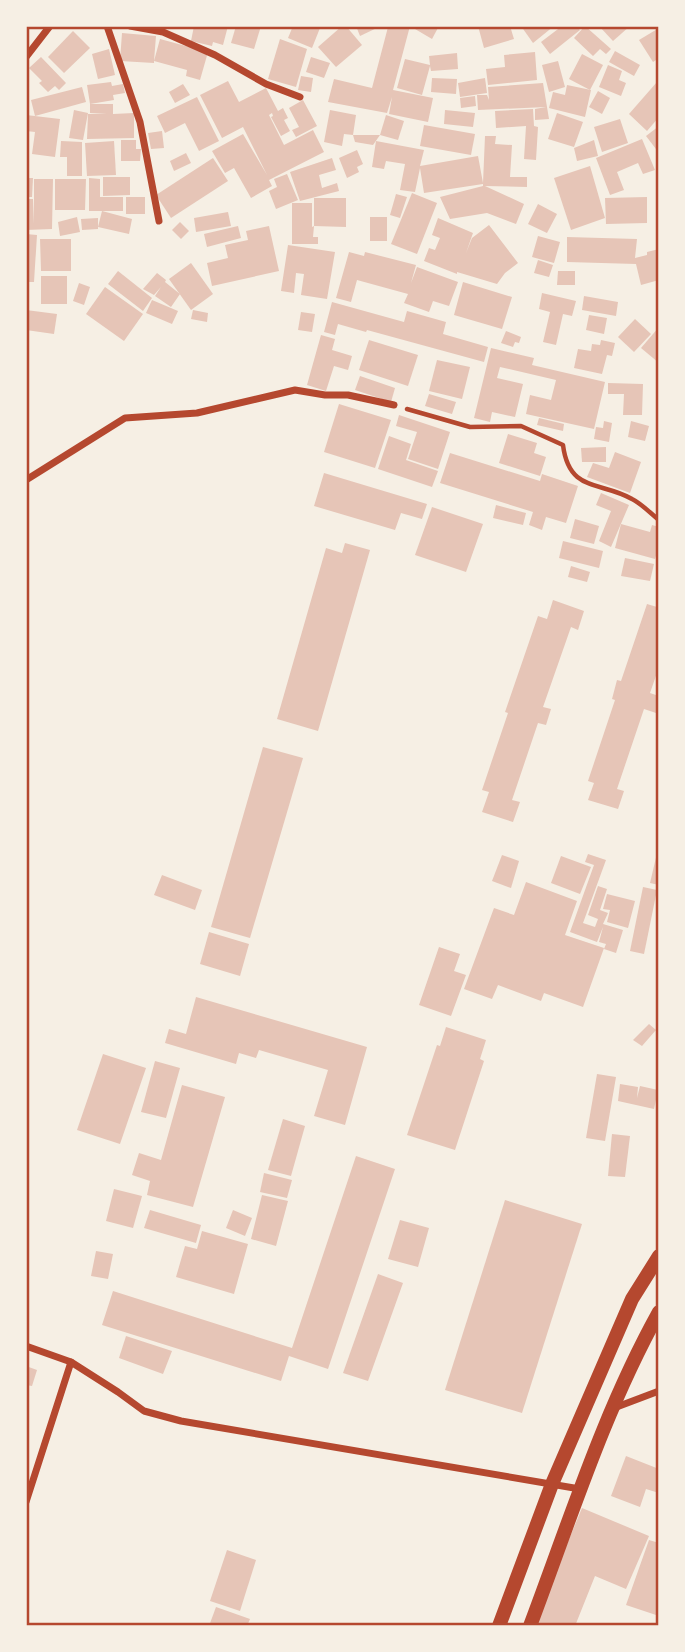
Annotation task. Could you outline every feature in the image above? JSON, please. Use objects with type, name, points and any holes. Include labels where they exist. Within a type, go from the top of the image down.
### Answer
[{"type":"main road","points":[[499,1626],[552,1484],[632,1300],[659,1256]]},
{"type":"main road","points":[[530,1626],[611,1409],[659,1312]]},
{"type":"street","points":[[26,57],[50,26]]},
{"type":"street","points":[[107,26],[139,122],[159,221]]},
{"type":"street","points":[[130,26],[163,32],[215,55],[266,84],[300,97]]},
{"type":"street","points":[[26,480],[125,418],[197,413],[295,390],[325,396],[348,395],[394,405]]},
{"type":"street","points":[[26,1346],[71,1362],[144,1411],[181,1421],[581,1489]]},
{"type":"street","points":[[26,1503],[71,1362]]},
{"type":"street","points":[[611,1409],[659,1391]]},
{"type":"path","points":[[394,405],[470,426],[521,425],[563,445],[565,460],[581,482],[632,498],[659,520]]},
{"type":"building","points":[[194,26],[228,26],[223,45],[213,42],[212,46],[191,41]]},
{"type":"building","points":[[236,26],[261,26],[254,49],[231,43]]},
{"type":"building","points":[[293,26],[320,28],[312,48],[288,38]]},
{"type":"building","points":[[342,26],[346,26],[362,45],[336,67],[318,47]]},
{"type":"building","points":[[356,26],[381,26],[360,36]]},
{"type":"building","points":[[398,26],[410,26],[393,90],[433,98],[428,122],[389,114],[392,97],[387,113],[328,102],[334,79],[372,88],[388,27],[397,29]]},
{"type":"building","points":[[416,26],[439,26],[432,39],[415,29]]},
{"type":"building","points":[[478,26],[510,26],[514,39],[484,48]]},
{"type":"building","points":[[521,26],[554,26],[533,43]]},
{"type":"building","points":[[562,26],[576,26],[580,30],[550,54],[541,42]]},
{"type":"building","points":[[585,26],[611,49],[606,54],[600,49],[593,56],[574,38]]},
{"type":"building","points":[[599,26],[630,26],[613,41]]},
{"type":"building","points":[[659,28],[659,58],[653,62],[639,40]]},
{"type":"building","points":[[73,31],[90,48],[64,73],[48,57]]},
{"type":"building","points":[[122,33],[156,36],[154,63],[120,61]]},
{"type":"building","points":[[160,39],[208,52],[200,80],[186,76],[187,70],[154,61]]},
{"type":"building","points":[[280,39],[307,49],[296,87],[268,79]]},
{"type":"building","points":[[109,49],[115,75],[98,79],[92,54]]},
{"type":"building","points":[[615,51],[640,65],[634,76],[609,62]]},
{"type":"building","points":[[535,52],[537,80],[488,85],[486,69],[505,67],[504,55]]},
{"type":"building","points":[[457,53],[458,69],[431,71],[430,66],[422,95],[397,88],[405,59],[430,65],[429,56]]},
{"type":"building","points":[[582,54],[603,65],[590,90],[569,79]]},
{"type":"building","points":[[41,57],[66,83],[59,90],[55,86],[48,92],[39,83],[42,81],[29,68]]},
{"type":"building","points":[[311,57],[330,63],[324,78],[306,72]]},
{"type":"building","points":[[558,61],[565,87],[549,92],[542,65]]},
{"type":"building","points":[[608,65],[622,71],[619,80],[626,83],[621,96],[599,87]]},
{"type":"building","points":[[301,76],[313,78],[311,92],[298,90]]},
{"type":"building","points":[[432,78],[457,79],[456,94],[431,92]]},
{"type":"building","points":[[485,78],[487,93],[460,97],[458,83]]},
{"type":"building","points":[[228,81],[239,102],[266,88],[278,111],[283,108],[288,118],[284,120],[290,131],[281,136],[271,117],[272,113],[269,115],[284,145],[313,130],[324,152],[269,180],[272,186],[251,198],[234,168],[225,173],[212,151],[243,134],[267,175],[243,127],[222,138],[200,95]]},
{"type":"building","points":[[111,82],[112,86],[123,84],[125,93],[113,95],[114,100],[90,104],[87,85]]},
{"type":"building","points":[[657,82],[659,117],[647,131],[629,114]]},
{"type":"building","points":[[543,83],[549,119],[535,120],[535,109],[546,107],[478,110],[477,95],[487,95],[489,100],[488,87]]},
{"type":"building","points":[[183,84],[190,95],[175,103],[169,92]]},
{"type":"building","points":[[567,85],[591,90],[585,117],[549,108],[553,92],[565,95]]},
{"type":"building","points":[[82,87],[86,102],[35,116],[31,100]]},
{"type":"building","points":[[598,91],[610,98],[602,114],[589,107]]},
{"type":"building","points":[[475,96],[476,106],[461,108],[460,98]]},
{"type":"building","points":[[197,97],[219,141],[199,151],[185,123],[165,133],[157,116]]},
{"type":"building","points":[[303,100],[317,126],[296,137],[292,130],[299,127],[289,108]]},
{"type":"building","points":[[90,104],[113,104],[113,114],[134,113],[134,138],[87,139],[88,114],[107,114],[90,113]]},
{"type":"building","points":[[533,109],[534,126],[538,127],[536,160],[524,159],[526,126],[496,128],[495,111]]},
{"type":"building","points":[[74,110],[88,113],[83,140],[69,138]]},
{"type":"building","points":[[330,110],[356,115],[353,135],[344,134],[342,146],[324,142]]},
{"type":"building","points":[[445,110],[475,113],[473,127],[444,124]]},
{"type":"building","points":[[557,113],[583,122],[574,147],[548,139]]},
{"type":"building","points":[[26,115],[60,119],[55,157],[32,154],[35,132],[26,131]]},
{"type":"building","points":[[386,115],[404,121],[398,140],[380,135]]},
{"type":"building","points":[[620,119],[628,143],[602,152],[594,127]]},
{"type":"building","points":[[424,125],[475,134],[471,155],[420,146]]},
{"type":"building","points":[[659,126],[659,153],[646,136]]},
{"type":"building","points":[[162,131],[164,148],[151,149],[148,133]]},
{"type":"building","points":[[353,135],[380,135],[373,145],[355,142]]},
{"type":"building","points":[[485,136],[496,136],[495,144],[512,145],[510,177],[527,177],[527,187],[485,186],[524,204],[516,224],[487,213],[450,219],[440,197],[483,184],[424,193],[420,168],[415,192],[400,190],[405,164],[386,161],[384,169],[372,167],[376,141],[424,150],[420,166],[478,156],[483,183]]},
{"type":"building","points":[[642,139],[655,170],[643,174],[638,163],[617,172],[624,190],[610,195],[596,158]]},
{"type":"building","points":[[121,140],[136,140],[136,149],[141,149],[140,161],[121,161]]},
{"type":"building","points":[[594,140],[598,156],[577,161],[574,148]]},
{"type":"building","points":[[61,141],[82,142],[82,176],[67,176],[67,157],[60,157]]},
{"type":"building","points":[[114,141],[116,175],[87,176],[85,143]]},
{"type":"building","points":[[357,150],[363,164],[357,167],[359,172],[347,178],[339,158]]},
{"type":"building","points":[[186,153],[191,163],[174,171],[170,161]]},
{"type":"building","points":[[213,158],[228,181],[171,218],[156,195]]},
{"type":"building","points":[[332,158],[336,170],[319,175],[322,188],[337,183],[339,191],[300,201],[290,172]]},
{"type":"building","points":[[590,166],[605,218],[571,230],[554,178]]},
{"type":"building","points":[[287,174],[298,200],[276,209],[269,191],[277,187],[274,179]]},
{"type":"building","points":[[103,177],[130,177],[130,195],[103,196]]},
{"type":"building","points":[[26,178],[33,178],[32,197],[26,197]]},
{"type":"building","points":[[89,178],[100,179],[100,197],[123,197],[123,211],[89,211]]},
{"type":"building","points":[[34,179],[53,179],[52,229],[26,230],[26,199],[33,199],[34,224]]},
{"type":"building","points":[[55,179],[86,179],[85,210],[55,210]]},
{"type":"building","points":[[412,193],[437,203],[417,254],[391,244]]},
{"type":"building","points":[[396,194],[407,197],[400,218],[390,215]]},
{"type":"building","points":[[126,197],[145,197],[145,214],[126,214]]},
{"type":"building","points":[[647,197],[647,223],[606,224],[605,198]]},
{"type":"building","points":[[314,198],[346,198],[346,227],[314,226]]},
{"type":"building","points":[[292,203],[312,203],[313,237],[318,237],[318,244],[292,244]]},
{"type":"building","points":[[538,204],[557,214],[547,233],[528,224]]},
{"type":"building","points":[[102,211],[132,219],[129,234],[98,227]]},
{"type":"building","points":[[228,212],[231,226],[196,232],[194,218]]},
{"type":"building","points":[[77,217],[80,232],[60,236],[58,222]]},
{"type":"building","points":[[370,217],[387,217],[387,241],[370,241]]},
{"type":"building","points":[[98,218],[98,229],[82,230],[81,219]]},
{"type":"building","points":[[438,218],[473,233],[466,253],[472,238],[489,225],[518,263],[505,273],[497,284],[457,274],[424,261],[429,248],[435,250],[440,238],[432,235]]},
{"type":"building","points":[[180,222],[189,231],[181,239],[172,230]]},
{"type":"building","points":[[238,226],[241,238],[207,247],[204,234]]},
{"type":"building","points":[[269,226],[279,271],[212,286],[207,263],[228,258],[225,245],[248,240],[246,231]]},
{"type":"building","points":[[26,234],[37,235],[34,282],[26,282]]},
{"type":"building","points":[[538,236],[560,242],[554,263],[532,257]]},
{"type":"building","points":[[567,237],[637,239],[635,258],[659,249],[659,280],[641,285],[636,264],[567,262]]},
{"type":"building","points":[[40,239],[71,239],[71,271],[41,271]]},
{"type":"building","points":[[288,245],[335,252],[327,299],[301,295],[304,274],[296,273],[294,293],[281,291]]},
{"type":"building","points":[[349,252],[364,256],[365,252],[416,265],[411,283],[417,267],[458,282],[449,306],[433,301],[429,312],[404,303],[408,294],[357,280],[351,302],[336,298]]},
{"type":"building","points":[[538,260],[553,265],[549,277],[534,273]]},
{"type":"building","points":[[191,263],[213,294],[191,310],[169,279]]},
{"type":"building","points":[[118,271],[152,298],[143,311],[108,284]]},
{"type":"building","points":[[558,271],[575,271],[575,285],[557,285]]},
{"type":"building","points":[[157,273],[180,294],[171,307],[155,296],[161,287],[154,295],[143,289]]},
{"type":"building","points":[[41,276],[67,276],[67,304],[41,304]]},
{"type":"building","points":[[463,282],[512,297],[502,329],[454,315]]},
{"type":"building","points":[[79,283],[90,287],[84,305],[73,301]]},
{"type":"building","points":[[105,287],[143,314],[124,341],[86,314]]},
{"type":"building","points":[[542,293],[576,301],[572,316],[563,314],[556,345],[543,342],[550,312],[539,309]]},
{"type":"building","points":[[584,296],[618,302],[616,316],[582,310]]},
{"type":"building","points":[[152,300],[178,311],[172,324],[146,313]]},
{"type":"building","points":[[332,302],[404,322],[407,311],[446,322],[443,334],[488,347],[484,362],[338,324],[335,335],[324,332]]},
{"type":"building","points":[[26,310],[57,314],[54,334],[26,330]]},
{"type":"building","points":[[193,310],[208,313],[207,322],[191,319]]},
{"type":"building","points":[[301,312],[315,314],[312,332],[298,330]]},
{"type":"building","points":[[589,315],[607,318],[604,334],[586,330]]},
{"type":"building","points":[[635,319],[651,334],[634,352],[618,337]]},
{"type":"building","points":[[659,327],[659,363],[641,348]]},
{"type":"building","points":[[506,331],[521,337],[519,343],[515,342],[513,347],[501,343]]},
{"type":"building","points":[[321,335],[335,339],[332,350],[352,356],[348,370],[334,366],[326,391],[307,385]]},
{"type":"building","points":[[369,340],[418,355],[408,386],[359,370]]},
{"type":"building","points":[[601,340],[615,343],[612,356],[607,355],[602,374],[574,368],[578,349],[591,351],[592,344],[600,345]]},
{"type":"building","points":[[491,348],[534,358],[532,365],[605,382],[594,429],[526,414],[530,395],[551,400],[556,380],[500,367],[497,378],[523,384],[515,417],[492,412],[490,422],[474,418]]},
{"type":"building","points":[[437,360],[470,367],[462,399],[429,391]]},
{"type":"building","points":[[360,376],[395,388],[391,402],[355,390]]},
{"type":"building","points":[[608,383],[643,384],[642,415],[623,415],[624,394],[608,394]]},
{"type":"building","points":[[429,394],[456,402],[452,414],[425,406]]},
{"type":"building","points":[[339,404],[391,420],[375,468],[324,452]]},
{"type":"building","points":[[399,415],[450,432],[438,469],[408,459],[417,432],[396,426]]},
{"type":"building","points":[[539,418],[564,424],[563,431],[537,425]]},
{"type":"building","points":[[604,421],[612,423],[609,442],[594,439],[596,427],[603,428]]},
{"type":"building","points":[[631,421],[649,426],[645,441],[628,437]]},
{"type":"building","points":[[508,434],[537,443],[534,453],[546,457],[540,476],[499,463]]},
{"type":"building","points":[[389,436],[411,444],[406,460],[438,471],[432,487],[378,469]]},
{"type":"building","points":[[606,447],[606,462],[582,462],[581,448]]},
{"type":"building","points":[[615,452],[641,462],[630,493],[587,477],[593,463],[609,468]]},
{"type":"building","points":[[450,453],[540,481],[542,474],[578,486],[566,523],[546,517],[542,530],[529,525],[533,512],[440,483]]},
{"type":"building","points":[[324,473],[427,504],[422,519],[401,513],[395,530],[314,506]]},
{"type":"building","points":[[601,493],[629,505],[611,547],[599,541],[611,511],[596,505]]},
{"type":"building","points":[[496,505],[526,513],[523,525],[493,518]]},
{"type":"building","points":[[432,507],[483,524],[466,572],[415,555]]},
{"type":"building","points":[[575,519],[599,526],[594,544],[570,538]]},
{"type":"building","points":[[621,524],[650,532],[652,525],[659,527],[659,546],[655,559],[615,548]]},
{"type":"building","points":[[563,541],[603,551],[599,568],[559,558]]},
{"type":"building","points":[[345,543],[370,550],[318,731],[277,719],[326,548],[342,553]]},
{"type":"building","points":[[625,558],[654,564],[650,581],[621,576]]},
{"type":"building","points":[[571,566],[590,572],[587,582],[568,577]]},
{"type":"building","points":[[553,600],[584,611],[578,630],[571,627],[543,707],[551,709],[546,725],[538,723],[512,800],[520,802],[513,822],[482,812],[489,792],[482,790],[538,616],[547,619]]},
{"type":"building","points":[[658,602],[659,667],[650,693],[659,696],[659,714],[644,709],[617,789],[624,791],[618,809],[588,800],[594,783],[588,781],[615,700],[612,699],[617,680],[621,681],[647,604],[657,607]]},
{"type":"building","points":[[263,747],[303,758],[250,938],[211,927]]},
{"type":"building","points":[[659,850],[659,885],[650,883]]},
{"type":"building","points":[[588,854],[606,860],[583,923],[595,927],[598,919],[588,915],[598,886],[607,889],[600,910],[608,913],[603,924],[623,930],[616,953],[604,949],[606,944],[599,942],[603,927],[597,942],[570,932],[594,865],[585,862]]},
{"type":"building","points":[[502,855],[519,861],[511,888],[492,881]]},
{"type":"building","points":[[561,856],[591,867],[580,894],[551,883]]},
{"type":"building","points":[[162,875],[202,890],[195,910],[154,895]]},
{"type":"building","points":[[526,882],[577,901],[565,935],[604,948],[583,1007],[544,993],[541,1001],[498,985],[492,999],[464,989],[494,908],[514,915]]},
{"type":"building","points":[[643,887],[657,890],[644,954],[630,951]]},
{"type":"building","points":[[607,894],[635,901],[628,928],[607,922],[610,910],[603,909]]},
{"type":"building","points":[[209,932],[249,944],[240,976],[200,964]]},
{"type":"building","points":[[439,947],[460,954],[454,971],[466,975],[451,1016],[419,1005]]},
{"type":"building","points":[[196,997],[367,1047],[345,1125],[314,1116],[328,1070],[259,1050],[256,1058],[239,1053],[236,1064],[165,1043],[169,1029],[186,1034]]},
{"type":"building","points":[[649,1024],[656,1030],[642,1046],[633,1040]]},
{"type":"building","points":[[446,1027],[486,1040],[480,1059],[484,1061],[455,1150],[407,1135],[437,1045],[440,1046]]},
{"type":"building","points":[[103,1054],[146,1068],[120,1144],[77,1130]]},
{"type":"building","points":[[155,1061],[180,1068],[166,1118],[141,1112]]},
{"type":"building","points":[[597,1074],[616,1077],[605,1141],[586,1138]]},
{"type":"building","points":[[620,1084],[638,1087],[637,1098],[640,1086],[658,1090],[654,1109],[618,1101]]},
{"type":"building","points":[[182,1085],[225,1097],[193,1207],[147,1195],[150,1181],[132,1175],[139,1153],[161,1160]]},
{"type":"building","points":[[283,1119],[305,1126],[291,1176],[268,1170]]},
{"type":"building","points":[[612,1134],[630,1136],[625,1177],[608,1176]]},
{"type":"building","points":[[356,1156],[395,1169],[328,1369],[289,1356],[281,1381],[102,1325],[113,1291],[292,1348]]},
{"type":"building","points":[[264,1173],[292,1180],[287,1198],[260,1192]]},
{"type":"building","points":[[114,1189],[142,1196],[133,1228],[106,1221]]},
{"type":"building","points":[[262,1195],[288,1201],[276,1246],[251,1239]]},
{"type":"building","points":[[505,1200],[582,1224],[522,1413],[445,1390]]},
{"type":"building","points":[[150,1210],[201,1225],[196,1243],[144,1228]]},
{"type":"building","points":[[233,1210],[252,1218],[245,1236],[226,1228]]},
{"type":"building","points":[[400,1220],[429,1228],[418,1267],[388,1259]]},
{"type":"building","points":[[202,1231],[248,1244],[234,1294],[176,1277],[185,1246],[197,1249]]},
{"type":"building","points":[[96,1251],[113,1254],[108,1279],[91,1276]]},
{"type":"building","points":[[378,1274],[403,1283],[368,1381],[343,1373]]},
{"type":"building","points":[[126,1336],[172,1351],[163,1374],[119,1358]]},
{"type":"building","points":[[26,1366],[37,1370],[32,1386],[26,1385]]},
{"type":"building","points":[[626,1456],[659,1469],[659,1493],[646,1489],[640,1507],[611,1496]]},
{"type":"building","points":[[582,1508],[649,1536],[626,1589],[595,1576],[575,1626],[533,1626]]},
{"type":"building","points":[[649,1540],[659,1543],[659,1616],[626,1605]]},
{"type":"building","points":[[227,1550],[256,1560],[240,1611],[210,1601]]},
{"type":"building","points":[[216,1607],[250,1619],[247,1626],[209,1626]]}]
